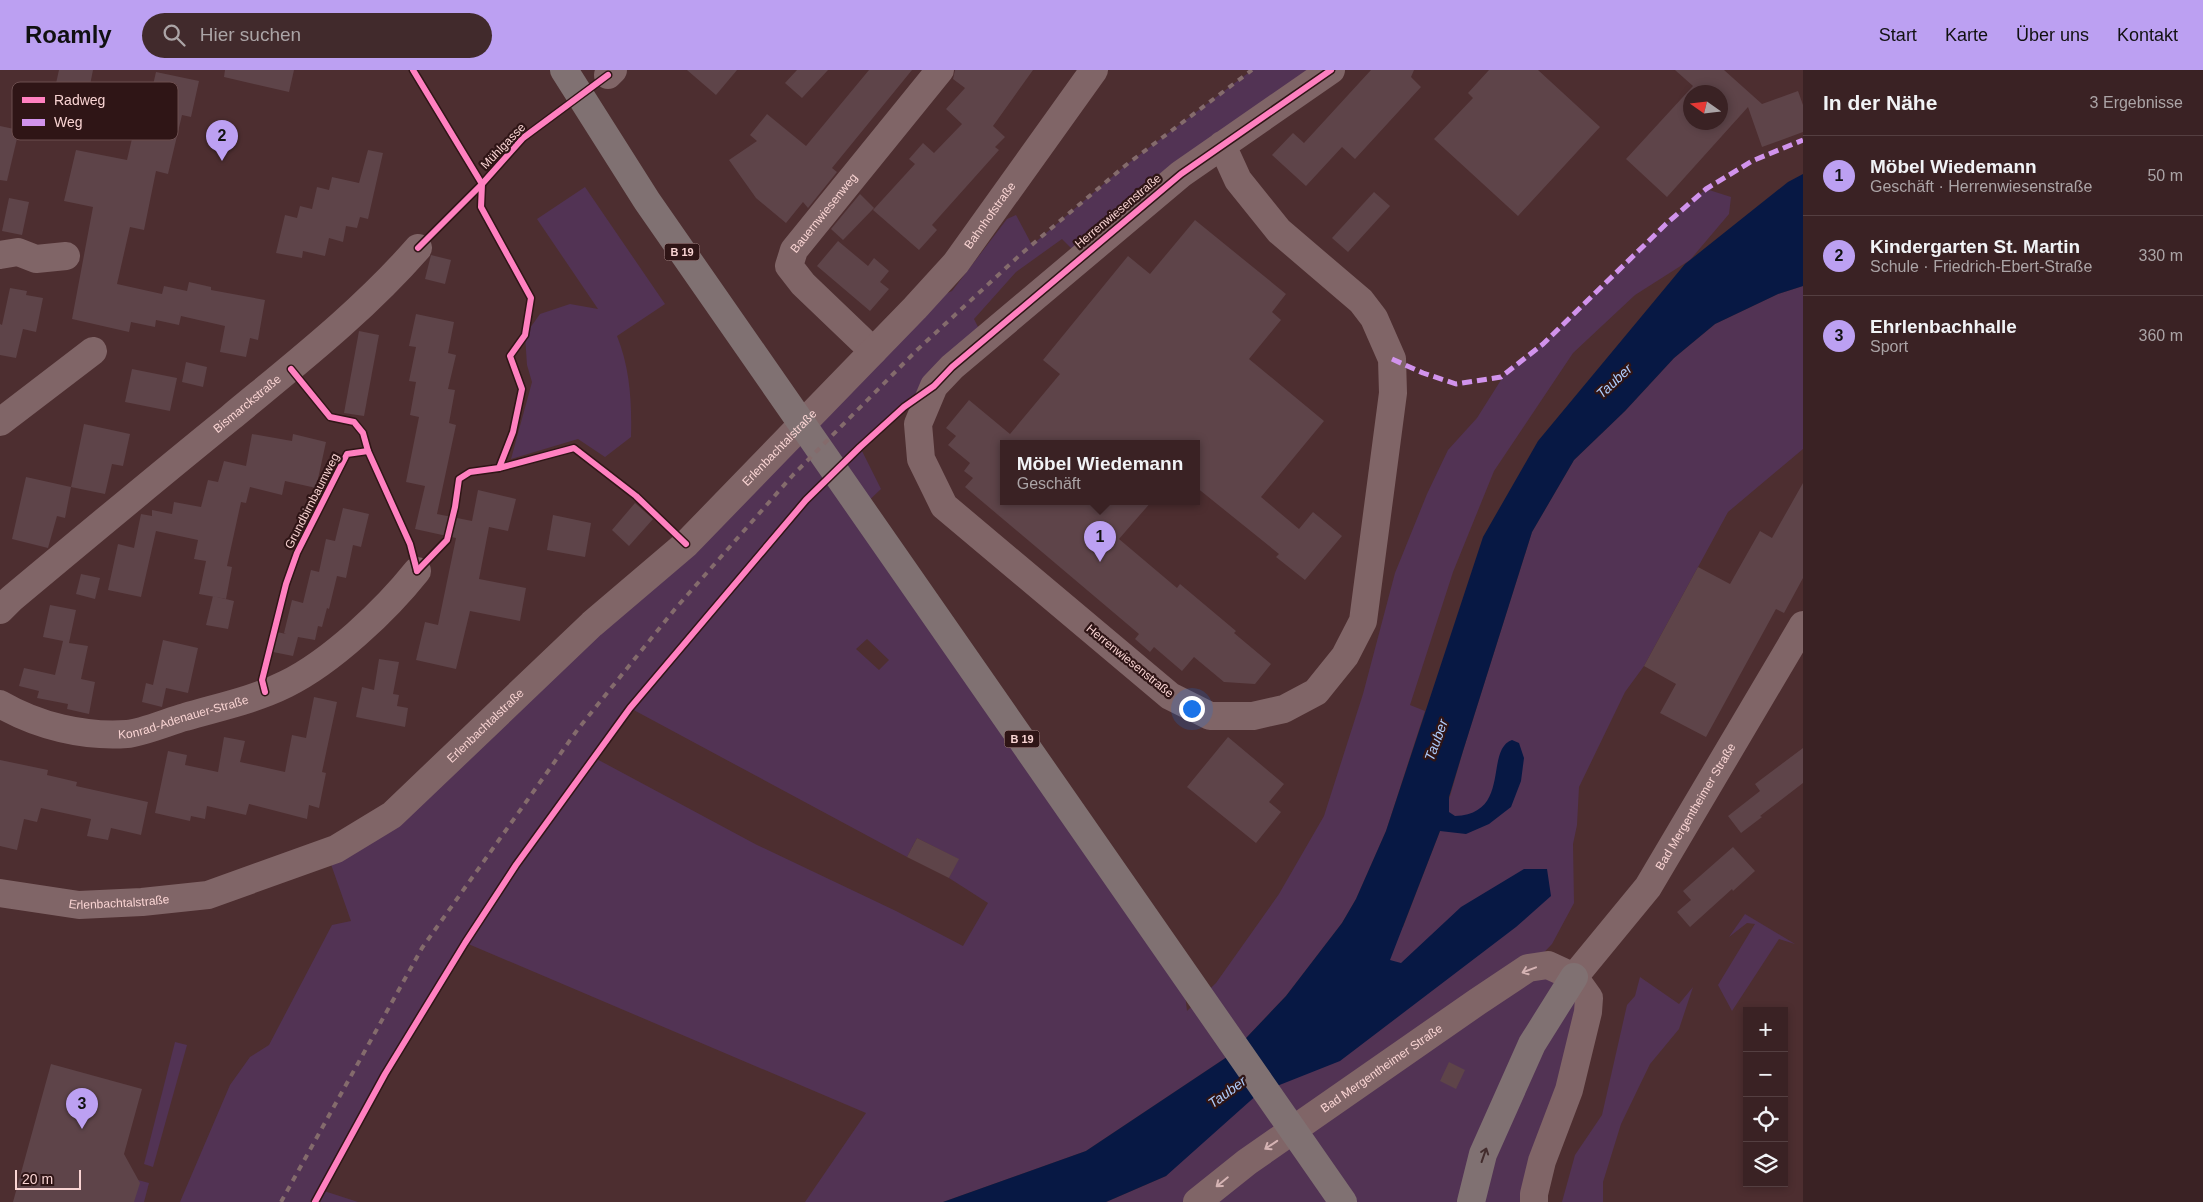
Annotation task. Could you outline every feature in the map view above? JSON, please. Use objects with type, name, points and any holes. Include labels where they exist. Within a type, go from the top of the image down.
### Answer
[{"type":"main road","name":"B 19","points":[[564,70],[588,111],[647,201],[1342,1202]]},
{"type":"main road","points":[[1471,1202],[1484,1154],[1532,1044],[1574,977]]},
{"type":"street","name":"Bauernwiesenweg","points":[[873,351],[803,284],[789,266],[794,250],[940,70]]},
{"type":"street","name":"Bahnhofstraße","points":[[873,351],[956,263],[1094,70]]},
{"type":"street","name":"Herrenwiesenstraße","points":[[1222,146],[1238,180],[1279,231],[1361,301],[1374,318],[1392,359],[1393,393],[1362,621],[1345,656],[1316,692],[1284,709],[1253,716],[1210,716],[1170,696],[944,506],[921,459],[918,424],[934,386],[952,367],[1173,180],[1331,70]]},
{"type":"street","name":"Bismarckstraße","points":[[0,610],[176,462],[306,357],[391,279],[418,248]]},
{"type":"street","points":[[0,255],[18,252],[36,259],[66,256]]},
{"type":"street","points":[[0,422],[93,351]]},
{"type":"street","name":"Erlenbachtalstraße","points":[[0,893],[79,905],[142,902],[208,895],[336,849],[392,815],[592,624],[686,544],[873,351]]},
{"type":"street","name":"Konrad-Adenauer-Straße","points":[[0,704],[42,722],[77,732],[129,734],[245,701],[287,684],[318,664],[368,622],[417,571]]},
{"type":"street","name":"Bad Mergentheimer Straße","points":[[1574,977],[1648,887],[1803,625]]},
{"type":"street","name":"Bad Mergentheimer Straße","points":[[1197,1202],[1247,1162],[1528,968],[1548,964],[1574,977],[1589,998],[1588,1012],[1569,1090],[1542,1161],[1534,1194],[1534,1202]]},
{"type":"shaded area","points":[[1252,70],[1331,70],[1080,257],[1062,239],[1016,272],[974,319],[984,339],[934,386],[904,407],[860,447],[881,489],[861,508],[1182,970],[1187,1011],[1216,983],[1279,894],[1324,816],[1363,694],[1395,573],[1427,494],[1448,450],[1477,418],[1506,372],[1543,344],[1666,224],[1706,189],[1731,197],[1729,214],[1690,260],[1635,295],[1573,353],[1494,471],[1453,572],[1410,705],[1425,711],[1386,831],[1356,899],[1342,923],[1286,996],[1230,1055],[1086,1151],[943,1202],[805,1202],[866,1113],[466,943],[385,1074],[321,1190],[358,1202],[180,1202],[230,1085],[250,1057],[269,1045],[332,925],[351,921],[327,853],[392,815],[915,308],[952,291],[1007,219],[1016,215],[1032,245],[1126,165]],"holes":[[[867,639],[889,660],[879,670],[856,649]],[[630,708],[907,857],[917,838],[958,859],[949,878],[988,903],[963,946],[896,911],[757,845],[593,757]]]},
{"type":"shaded area","points":[[585,187],[665,304],[617,336],[625,361],[629,386],[631,437],[605,457],[578,439],[511,459],[532,382],[527,365],[525,335],[540,314],[570,304],[598,309],[537,219]]},
{"type":"shaded area","points":[[1803,286],[1803,449],[1728,512],[1644,666],[1625,692],[1579,787],[1577,825],[1573,844],[1574,903],[1552,944],[1529,968],[1589,998],[1534,1202],[1106,1202],[1166,1176],[1389,929],[1403,927],[1440,831],[1463,751],[1532,532],[1574,460],[1625,411],[1674,358],[1715,324],[1778,294]]},
{"type":"shaded area","points":[[1745,914],[1795,944],[1779,939],[1732,1011],[1718,985],[1755,924],[1747,923],[1729,937]]},
{"type":"shaded area","points":[[1640,977],[1679,1004],[1693,987],[1679,1029],[1650,1064],[1621,1124],[1603,1182],[1603,1202],[1562,1202],[1575,1155],[1602,1115],[1627,1005],[1635,996]]},
{"type":"shaded area","points":[[175,1042],[187,1045],[153,1167],[144,1164]]},
{"type":"shaded area","points":[[138,1180],[149,1183],[144,1202],[132,1202]]},
{"type":"water","name":"Tauber","points":[[1803,174],[1803,286],[1778,294],[1715,324],[1674,358],[1625,411],[1574,460],[1532,532],[1449,797],[1449,812],[1455,816],[1473,813],[1484,805],[1491,794],[1499,756],[1504,746],[1512,740],[1519,743],[1524,758],[1521,781],[1511,807],[1489,824],[1466,834],[1440,831],[1390,960],[1401,963],[1461,907],[1524,869],[1547,869],[1551,896],[1516,927],[1340,1061],[1259,1093],[1166,1176],[1106,1202],[943,1202],[1086,1151],[1230,1055],[1286,996],[1342,923],[1356,899],[1386,831],[1483,537],[1538,441],[1685,264],[1788,182]]},
{"type":"building","points":[[59,70],[93,70],[91,82],[56,82]]},
{"type":"building","points":[[225,70],[294,70],[289,92],[224,77]]},
{"type":"building","points":[[687,70],[737,70],[716,95]]},
{"type":"building","points":[[797,70],[828,70],[802,98],[785,83]]},
{"type":"building","points":[[869,70],[912,70],[832,168],[837,172],[808,208],[803,202],[786,223],[756,198],[729,160],[757,141],[750,135],[767,114],[806,146]]},
{"type":"building","points":[[955,70],[1033,70],[993,126],[1005,137],[995,147],[999,150],[932,225],[937,230],[919,250],[873,210],[915,164],[909,159],[923,143],[934,153],[962,124],[946,109],[965,88],[953,79]]},
{"type":"building","points":[[1371,70],[1414,70],[1411,77],[1421,87],[1355,159],[1342,147],[1306,186],[1272,155],[1293,133],[1304,143]]},
{"type":"building","points":[[1489,70],[1538,70],[1600,127],[1518,216],[1434,139],[1473,98],[1468,93]]},
{"type":"building","points":[[1675,70],[1724,70],[1762,104],[1798,91],[1803,105],[1803,132],[1762,147],[1748,107],[1728,129],[1728,85],[1692,85]]},
{"type":"building","points":[[156,72],[199,81],[191,117],[182,115],[178,132],[178,82],[154,82]]},
{"type":"building","points":[[1683,97],[1683,130],[1727,130],[1667,197],[1626,159]]},
{"type":"building","points":[[0,126],[12,129],[12,140],[17,140],[7,181],[0,180]]},
{"type":"building","points":[[132,140],[176,140],[168,174],[156,171],[144,230],[130,227],[117,284],[162,294],[164,286],[187,291],[189,282],[211,287],[211,290],[265,300],[258,340],[250,338],[246,357],[220,352],[225,326],[181,316],[179,325],[156,320],[155,327],[131,322],[129,332],[72,319],[93,207],[64,201],[76,150],[127,160]]},
{"type":"building","points":[[368,150],[383,153],[368,219],[360,217],[357,228],[346,226],[343,242],[329,238],[325,256],[303,251],[302,258],[276,253],[285,215],[297,218],[300,206],[312,209],[317,187],[329,190],[332,177],[359,183]]},
{"type":"building","points":[[1374,192],[1390,206],[1348,252],[1332,238]]},
{"type":"building","points":[[860,194],[874,208],[843,240],[831,229]]},
{"type":"building","points":[[9,198],[29,202],[22,235],[2,231]]},
{"type":"building","points":[[1195,220],[1286,294],[1272,312],[1281,320],[1249,359],[1324,421],[1261,497],[1299,529],[1313,512],[1342,536],[1305,580],[1276,557],[1279,554],[1200,490],[1200,440],[1000,440],[1000,505],[1149,505],[1119,539],[1177,588],[1180,584],[1236,631],[1234,633],[1271,664],[1255,684],[1224,682],[1194,657],[1182,671],[1154,647],[1150,652],[1135,639],[1139,634],[965,487],[973,478],[964,471],[970,463],[948,445],[956,436],[946,428],[969,400],[1010,434],[1060,374],[1043,360],[1128,256],[1150,274]]},
{"type":"building","points":[[838,241],[868,266],[874,258],[889,271],[880,282],[889,289],[870,311],[817,266]]},
{"type":"building","points":[[431,255],[451,260],[445,284],[425,279]]},
{"type":"building","points":[[10,288],[27,291],[26,295],[43,298],[36,332],[23,329],[16,358],[0,355],[0,324],[2,325]]},
{"type":"building","points":[[416,314],[454,322],[448,353],[456,355],[448,389],[455,390],[449,423],[456,425],[437,514],[472,521],[478,490],[516,499],[508,531],[489,527],[479,579],[526,588],[520,621],[470,611],[456,669],[416,660],[425,622],[438,625],[456,538],[415,529],[425,486],[406,482],[419,417],[410,415],[416,382],[409,381],[416,347],[409,346]]},
{"type":"building","points":[[359,331],[379,335],[364,416],[344,413]]},
{"type":"building","points":[[186,362],[207,367],[203,387],[182,382]]},
{"type":"building","points":[[132,369],[177,378],[170,411],[125,402]]},
{"type":"building","points":[[84,424],[130,434],[123,466],[112,464],[105,494],[71,487]]},
{"type":"building","points":[[252,434],[292,441],[293,434],[326,442],[316,488],[285,481],[282,495],[250,487],[246,503],[241,502],[227,566],[232,567],[226,599],[199,594],[206,561],[194,559],[198,540],[156,531],[141,597],[108,590],[118,544],[134,548],[141,514],[152,516],[152,510],[172,514],[174,502],[201,507],[208,480],[218,482],[224,461],[246,466]]},
{"type":"building","points":[[26,477],[71,487],[65,518],[57,516],[48,548],[12,539]]},
{"type":"building","points":[[1803,483],[1803,578],[1784,613],[1776,609],[1706,737],[1660,713],[1676,684],[1644,666],[1698,567],[1730,584],[1760,531],[1772,538]]},
{"type":"building","points":[[635,503],[653,519],[629,546],[612,530]]},
{"type":"building","points":[[343,508],[369,514],[361,547],[353,545],[346,578],[337,576],[329,609],[327,608],[322,627],[318,626],[315,640],[298,637],[293,656],[273,652],[277,632],[286,634],[284,633],[292,600],[303,603],[311,570],[319,572],[326,539],[335,541]]},
{"type":"building","points":[[553,515],[591,523],[585,557],[547,550]]},
{"type":"building","points":[[81,574],[100,578],[95,599],[76,594]]},
{"type":"building","points":[[213,596],[234,601],[228,629],[206,625]]},
{"type":"building","points":[[50,605],[76,610],[69,643],[88,646],[81,679],[95,682],[89,714],[67,709],[68,704],[37,698],[39,691],[19,686],[24,668],[55,675],[63,641],[43,637]]},
{"type":"building","points":[[163,640],[198,648],[188,693],[166,688],[162,707],[142,702],[146,683],[153,685]]},
{"type":"building","points":[[379,659],[399,662],[393,694],[399,695],[397,706],[408,708],[405,727],[356,717],[362,687],[374,690]]},
{"type":"building","points":[[314,697],[337,702],[322,772],[326,773],[319,808],[309,805],[307,819],[249,804],[246,815],[207,806],[205,819],[191,816],[190,821],[155,813],[168,751],[187,755],[185,765],[218,772],[224,737],[245,741],[240,762],[285,772],[292,735],[306,738]]},
{"type":"building","points":[[1228,737],[1284,784],[1269,802],[1281,812],[1256,843],[1187,787]]},
{"type":"building","points":[[1803,748],[1803,783],[1741,833],[1728,816],[1760,791],[1755,784]]},
{"type":"building","points":[[0,760],[48,770],[47,775],[77,782],[76,786],[148,802],[141,835],[111,828],[108,840],[87,836],[91,819],[41,808],[37,822],[24,819],[17,850],[0,846]]},
{"type":"building","points":[[917,838],[959,859],[949,878],[907,857]]},
{"type":"building","points":[[1733,847],[1755,871],[1690,927],[1677,912],[1691,900],[1683,891]]},
{"type":"building","points":[[1449,1062],[1465,1070],[1456,1089],[1440,1081]]},
{"type":"building","points":[[51,1064],[142,1089],[124,1154],[140,1183],[134,1202],[13,1202]]},
{"type":"railway","points":[[281,1202],[422,948],[578,729],[675,609],[793,475],[917,350],[1021,254],[1126,165],[1252,70]]},
{"type":"marked path","points":[[1392,359],[1423,373],[1456,384],[1501,377],[1543,344],[1666,224],[1706,189],[1752,161],[1803,140]]},
{"type":"cycle path","name":"Mühlgasse","points":[[413,70],[482,184],[481,207],[531,298],[525,335],[510,356],[522,389],[513,432],[499,468],[470,472],[459,479],[447,540],[417,571]]},
{"type":"cycle path","points":[[315,1202],[385,1074],[465,943],[516,865],[630,708],[806,500],[904,407],[934,386],[952,367],[1181,174],[1331,70]]},
{"type":"cycle path","name":"Mühlgasse","points":[[418,248],[482,184],[523,138],[608,75]]},
{"type":"cycle path","points":[[291,369],[330,417],[354,422],[363,433],[368,451],[410,544],[417,571]]},
{"type":"cycle path","points":[[499,468],[574,448],[636,496],[686,544]]},
{"type":"cycle path","name":"Grundbirnbaumweg","points":[[265,692],[262,680],[286,584],[297,553],[347,454],[368,451]]},
{"type":"place","name":"Kindergarten St. Martin","points":[[222,161]]},
{"type":"place","name":"Möbel Wiedemann","points":[[1100,562]]},
{"type":"place","name":"Ehrlenbachhalle","points":[[82,1129]]}]
